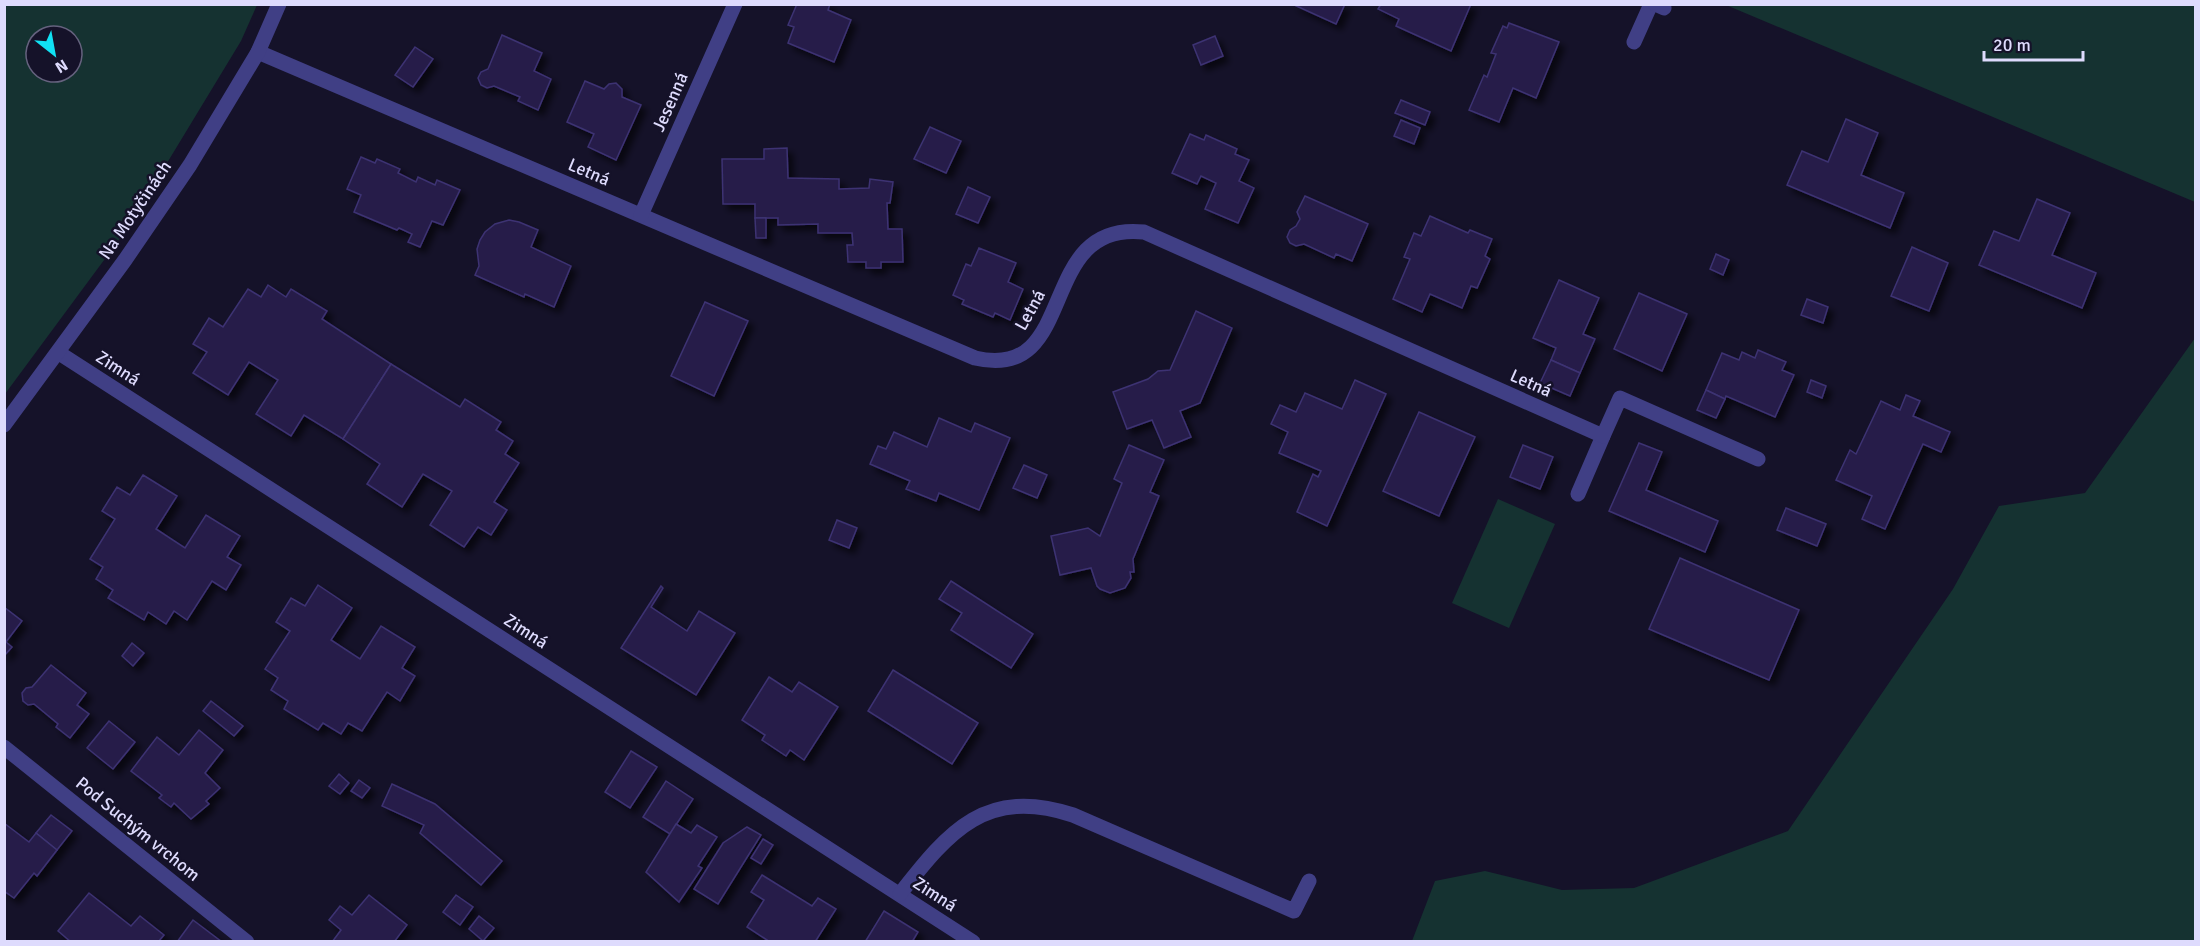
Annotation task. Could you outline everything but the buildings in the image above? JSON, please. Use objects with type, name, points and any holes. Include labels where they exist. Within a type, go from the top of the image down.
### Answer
[{"type":"street","name":"Na Motyčinách","points":[[4,425],[59,353],[190,165],[258,52],[279,4]]},
{"type":"street","name":"Jesenná","points":[[642,215],[735,4]]},
{"type":"street","points":[[1634,42],[1656,6]]},
{"type":"street","name":"Letná","points":[[258,52],[975,358],[1002,362],[1028,351],[1037,341],[1082,254],[1102,238],[1130,230],[1144,232],[1603,436]]},
{"type":"street","name":"Zimná","points":[[59,353],[973,942]]},
{"type":"street","points":[[1578,494],[1620,398],[1758,459]]},
{"type":"street","name":"Pod Suchým vrchom","points":[[4,747],[247,942]]},
{"type":"street","points":[[900,894],[937,849],[958,829],[988,812],[1004,807],[1027,805],[1050,808],[1073,816],[1294,911],[1309,880]]},
{"type":"green space","points":[[5,4],[257,5],[241,41],[127,229],[5,394]]},
{"type":"green space","points":[[1726,5],[2195,5],[2195,202]]},
{"type":"green space","points":[[2195,338],[2195,941],[1412,941],[1435,881],[1485,871],[1562,890],[1634,888],[1788,831],[1953,589],[1999,506],[2085,493]]},
{"type":"green space","points":[[1498,499],[1555,524],[1509,628],[1452,603]]}]
